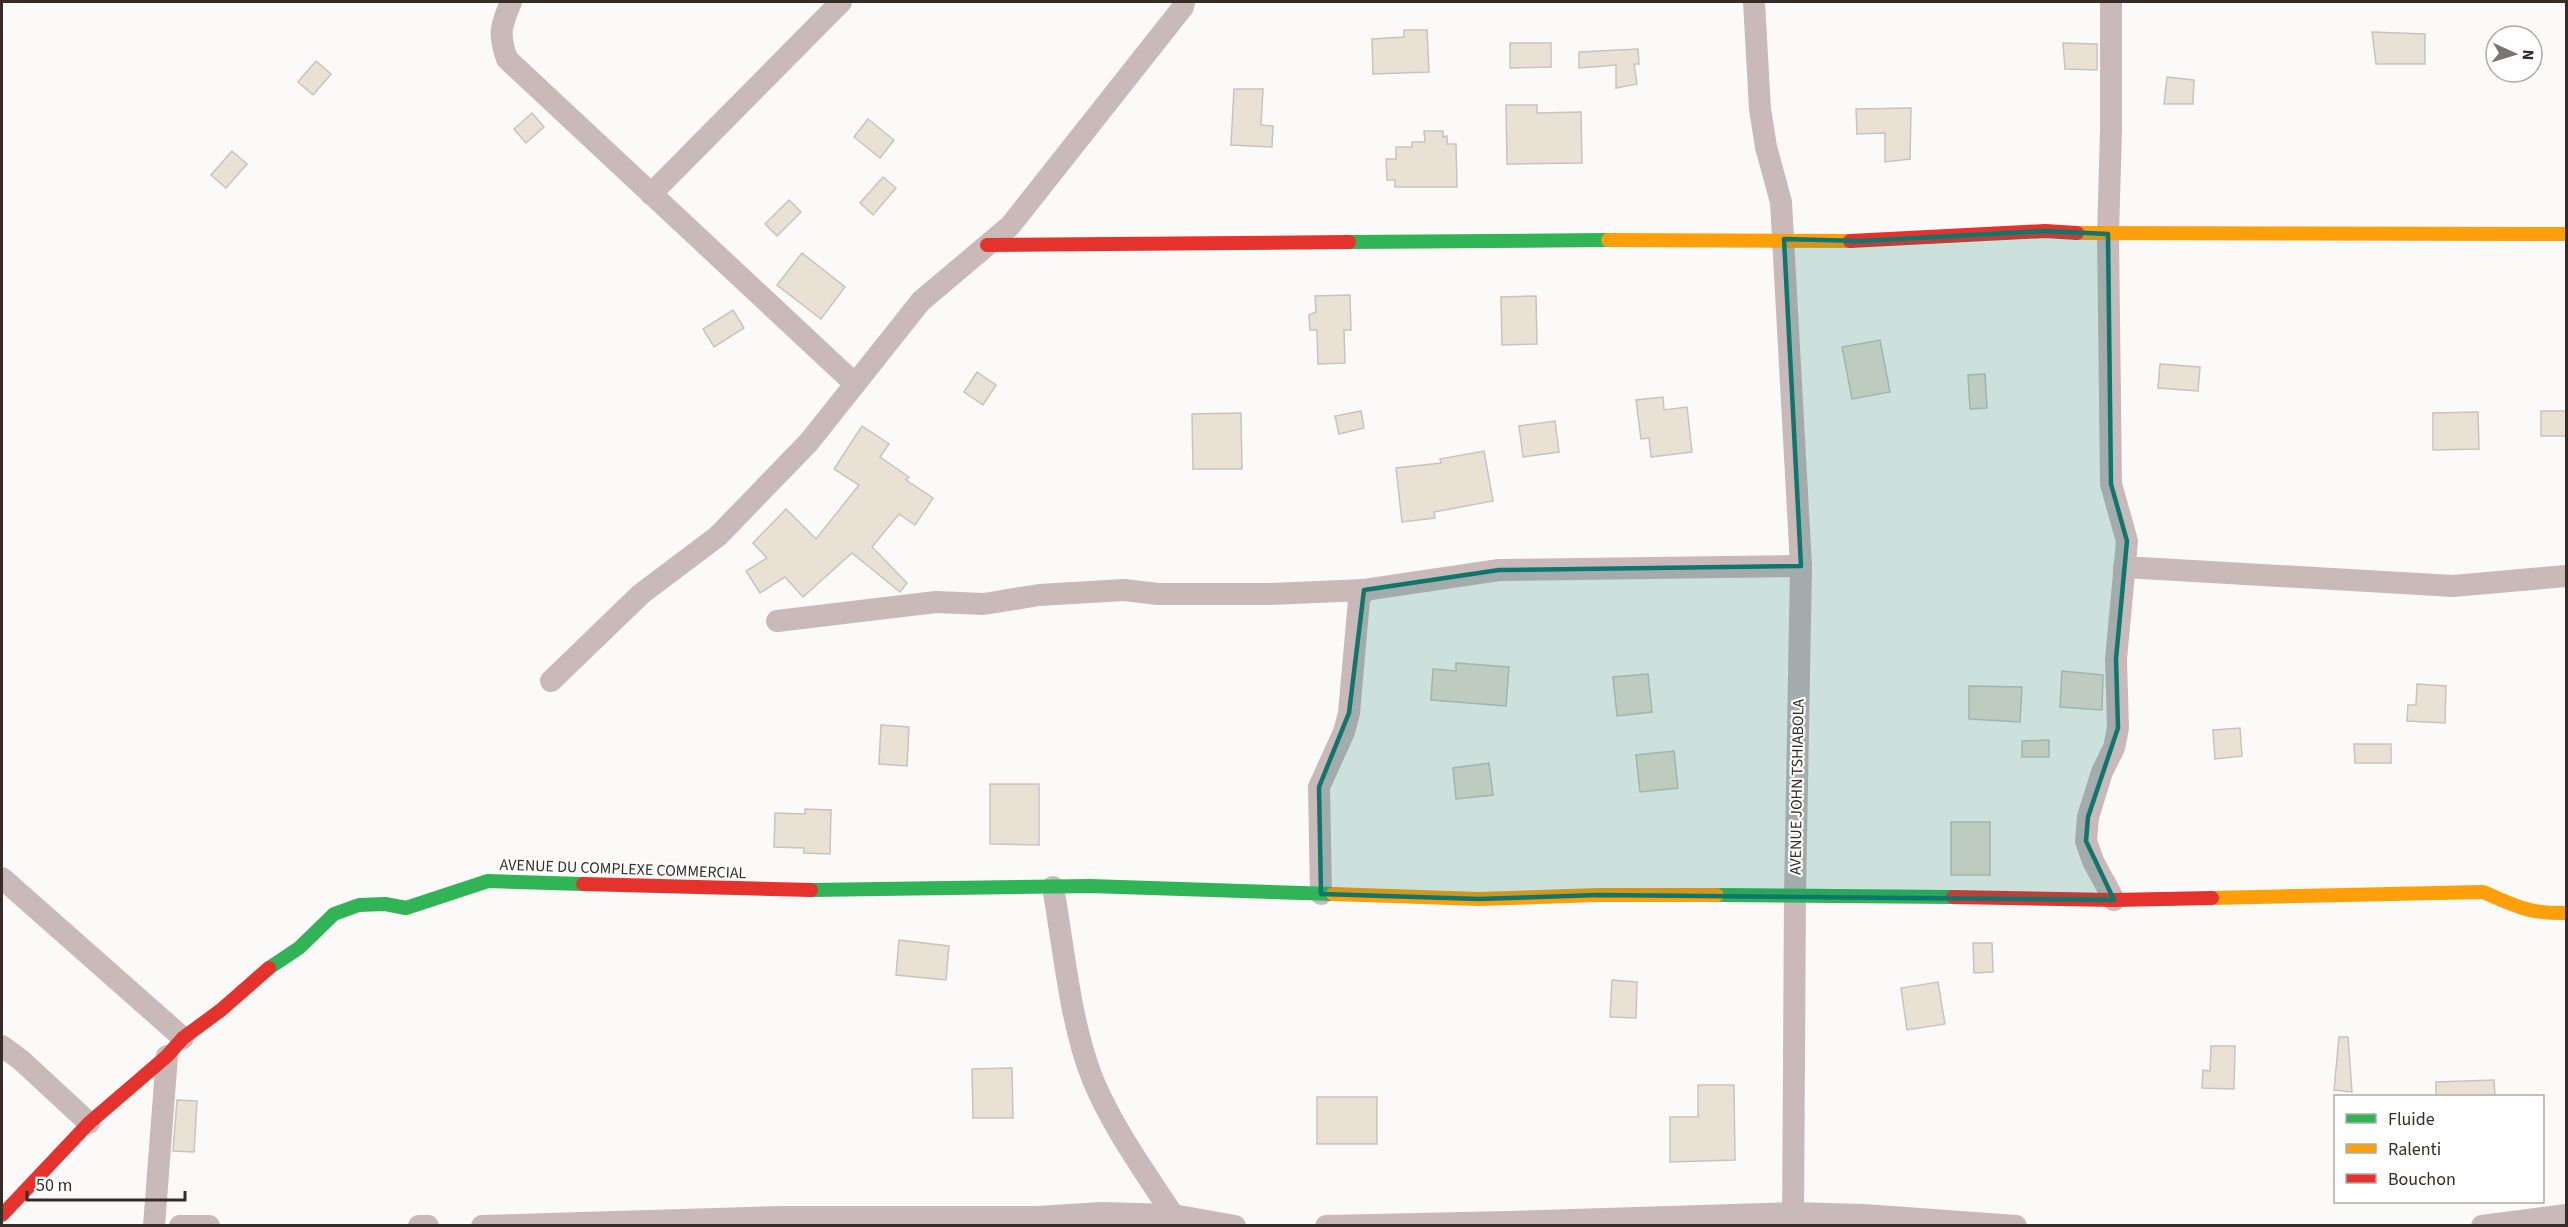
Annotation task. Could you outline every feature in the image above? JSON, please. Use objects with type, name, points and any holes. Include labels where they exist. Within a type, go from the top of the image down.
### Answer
[{"type":"street","points":[[511,2],[502,24],[500,41],[507,59],[855,384]]},
{"type":"street","points":[[651,194],[841,2]]},
{"type":"street","points":[[551,681],[641,594],[718,536],[809,442],[921,301],[1010,226],[1184,7],[1184,2]]},
{"type":"street","name":"AVENUE JOHN TSHIABOLA","points":[[1754,2],[1760,109],[1766,147],[1781,202],[1787,349],[1801,566],[1795,895],[1793,1219]]},
{"type":"street","points":[[2111,2],[2108,234],[2111,484],[2127,541],[2116,659],[2118,728],[2114,748],[2102,772],[2088,817],[2086,841],[2093,861],[2114,900]]},
{"type":"street","points":[[987,245],[1784,239],[1861,241],[2045,231],[2108,234],[2566,234]]},
{"type":"street","points":[[777,621],[936,602],[984,604],[1039,595],[1103,591],[1271,594],[1364,590],[1499,570],[1801,566]]},
{"type":"street","points":[[2124,567],[2453,586],[2566,576]]},
{"type":"street","points":[[1321,894],[1319,788],[1344,732],[1349,713],[1359,600],[1364,590]]},
{"type":"street","points":[[2,878],[183,1038]]},
{"type":"street","name":"AVENUE DU COMPLEXE COMMERCIAL","points":[[2,1215],[89,1123],[167,1056],[183,1038],[221,1010],[261,973],[300,948],[334,914],[359,905],[385,904],[406,908],[431,897],[488,881],[813,890],[1090,886],[1479,898],[1598,895],[1795,895],[2114,900],[2482,892],[2522,909],[2541,914],[2566,913]]},
{"type":"street","points":[[1053,887],[1079,1039],[1093,1080],[1110,1115],[1173,1220]]},
{"type":"street","points":[[2,1046],[21,1060],[89,1123]]},
{"type":"street","points":[[153,1226],[167,1056]]},
{"type":"street","points":[[482,1226],[993,1218],[1101,1213],[1235,1226]]},
{"type":"street","points":[[1326,1226],[1793,1219],[1864,1215],[2016,1226]]},
{"type":"street","points":[[2482,1226],[2566,1215]]},
{"type":"street","points":[[180,1226],[209,1226]]},
{"type":"street","points":[[419,1226],[428,1226]]},
{"type":"highlighted area","points":[[2045,231],[2108,234],[2111,484],[2127,541],[2116,659],[2118,728],[2088,817],[2086,841],[2114,900],[1598,895],[1479,899],[1321,894],[1319,787],[1349,713],[1364,590],[1499,570],[1801,566],[1784,239],[1861,241]]},
{"type":"building","points":[[1404,30],[1427,30],[1429,72],[1373,74],[1372,39],[1404,37]]},
{"type":"building","points":[[2372,32],[2425,34],[2425,64],[2376,64]]},
{"type":"building","points":[[1510,43],[1551,43],[1551,67],[1510,68]]},
{"type":"building","points":[[2063,43],[2097,44],[2097,70],[2065,69]]},
{"type":"building","points":[[1638,49],[1639,64],[1634,64],[1637,84],[1616,88],[1616,65],[1579,68],[1579,52]]},
{"type":"building","points":[[316,61],[331,74],[313,95],[298,82]]},
{"type":"building","points":[[2167,77],[2194,80],[2193,104],[2164,104]]},
{"type":"building","points":[[1234,89],[1263,89],[1261,125],[1273,126],[1272,147],[1231,145]]},
{"type":"building","points":[[1506,105],[1537,105],[1537,113],[1581,112],[1582,163],[1507,164]]},
{"type":"building","points":[[1911,108],[1910,159],[1885,162],[1885,133],[1857,134],[1856,109]]},
{"type":"building","points":[[532,113],[544,127],[526,143],[514,129]]},
{"type":"building","points":[[868,119],[894,140],[880,158],[854,137]]},
{"type":"building","points":[[1424,131],[1443,131],[1443,137],[1447,136],[1447,144],[1456,144],[1457,187],[1395,187],[1395,180],[1387,180],[1386,159],[1396,159],[1396,147],[1412,147],[1412,142],[1425,142]]},
{"type":"building","points":[[232,151],[247,164],[226,188],[211,175]]},
{"type":"building","points":[[883,177],[896,188],[873,215],[860,203]]},
{"type":"building","points":[[789,200],[801,212],[777,236],[765,224]]},
{"type":"building","points":[[802,253],[845,287],[821,319],[777,285]]},
{"type":"building","points":[[1350,295],[1351,330],[1344,330],[1345,363],[1318,364],[1317,330],[1310,330],[1309,315],[1316,312],[1315,296]]},
{"type":"building","points":[[1536,296],[1537,344],[1502,345],[1501,297]]},
{"type":"building","points":[[733,310],[744,328],[714,347],[703,329]]},
{"type":"building","points":[[1880,340],[1890,392],[1852,399],[1842,347]]},
{"type":"building","points":[[2160,364],[2200,367],[2198,391],[2158,388]]},
{"type":"building","points":[[977,372],[996,385],[983,405],[964,392]]},
{"type":"building","points":[[1985,374],[1987,408],[1970,409],[1968,375]]},
{"type":"building","points":[[1663,397],[1664,410],[1687,407],[1692,452],[1651,457],[1649,438],[1641,439],[1636,400]]},
{"type":"building","points":[[1361,411],[1364,428],[1339,434],[1335,416]]},
{"type":"building","points":[[2541,411],[2566,411],[2566,436],[2541,436]]},
{"type":"building","points":[[2478,412],[2479,449],[2433,450],[2433,413]]},
{"type":"building","points":[[1241,413],[1242,469],[1193,469],[1192,414]]},
{"type":"building","points":[[1555,421],[1559,452],[1523,457],[1519,426]]},
{"type":"building","points":[[862,426],[889,444],[880,457],[909,477],[906,480],[933,498],[915,525],[899,514],[872,547],[907,583],[900,592],[852,553],[803,597],[785,577],[760,593],[746,571],[767,558],[753,543],[786,509],[816,539],[859,485],[834,469]]},
{"type":"building","points":[[1484,451],[1493,501],[1434,512],[1435,518],[1402,522],[1396,468],[1441,463],[1440,459]]},
{"type":"building","points":[[1456,663],[1509,667],[1506,706],[1431,700],[1433,669],[1456,671]]},
{"type":"building","points":[[2062,671],[2103,675],[2102,710],[2060,707]]},
{"type":"building","points":[[1648,674],[1652,712],[1617,716],[1613,677]]},
{"type":"building","points":[[2417,684],[2446,686],[2445,723],[2407,721],[2408,705],[2416,705]]},
{"type":"building","points":[[1969,686],[2022,687],[2020,722],[1969,719]]},
{"type":"building","points":[[881,725],[909,727],[907,766],[879,764]]},
{"type":"building","points":[[2240,728],[2242,756],[2215,759],[2213,730]]},
{"type":"building","points":[[2049,740],[2049,757],[2022,757],[2022,741]]},
{"type":"building","points":[[2354,744],[2391,744],[2391,763],[2355,763]]},
{"type":"building","points":[[1674,751],[1678,788],[1640,792],[1636,755]]},
{"type":"building","points":[[1489,763],[1493,795],[1456,799],[1453,768]]},
{"type":"building","points":[[990,784],[1039,784],[1039,845],[990,844]]},
{"type":"building","points":[[805,809],[831,810],[830,854],[804,853],[804,848],[774,847],[775,813],[805,814]]},
{"type":"building","points":[[1951,822],[1990,822],[1990,875],[1951,875]]},
{"type":"building","points":[[899,940],[949,946],[946,980],[896,975]]},
{"type":"building","points":[[1973,943],[1992,943],[1993,972],[1974,973]]},
{"type":"building","points":[[1612,980],[1637,982],[1636,1018],[1610,1017]]},
{"type":"building","points":[[1938,982],[1945,1024],[1907,1030],[1901,988]]},
{"type":"building","points":[[2339,1037],[2348,1037],[2352,1092],[2334,1090]]},
{"type":"building","points":[[2211,1046],[2235,1046],[2234,1089],[2202,1088],[2203,1070],[2210,1071]]},
{"type":"building","points":[[1012,1068],[1013,1118],[973,1118],[972,1069]]},
{"type":"building","points":[[2494,1080],[2495,1095],[2436,1095],[2436,1082]]},
{"type":"building","points":[[1698,1085],[1734,1085],[1735,1160],[1670,1162],[1670,1117],[1698,1117]]},
{"type":"building","points":[[1317,1097],[1377,1097],[1377,1144],[1317,1144]]},
{"type":"building","points":[[177,1100],[197,1101],[194,1152],[173,1151]]},
{"type":"traffic: fast","points":[[1349,242],[1608,240]]},
{"type":"traffic: fast","points":[[269,968],[299,948],[334,914],[359,905],[385,904],[406,908],[488,881],[583,884]]},
{"type":"traffic: fast","points":[[811,890],[1090,886],[1333,894]]},
{"type":"traffic: fast","points":[[1717,895],[1953,897]]},
{"type":"traffic: slow","points":[[2077,233],[2566,234]]},
{"type":"traffic: slow","points":[[1608,240],[1850,241]]},
{"type":"traffic: slow","points":[[2212,898],[2483,892],[2532,910],[2566,913]]},
{"type":"traffic: slow","points":[[1333,894],[1479,899],[1598,895],[1717,895]]},
{"type":"traffic: jam","points":[[1850,241],[2045,231],[2077,233]]},
{"type":"traffic: jam","points":[[987,245],[1349,242]]},
{"type":"traffic: jam","points":[[583,884],[811,890]]},
{"type":"traffic: jam","points":[[1953,897],[2114,900],[2212,898]]},
{"type":"traffic: jam","points":[[2,1215],[89,1123],[167,1056],[183,1038],[221,1010],[269,968]]}]
